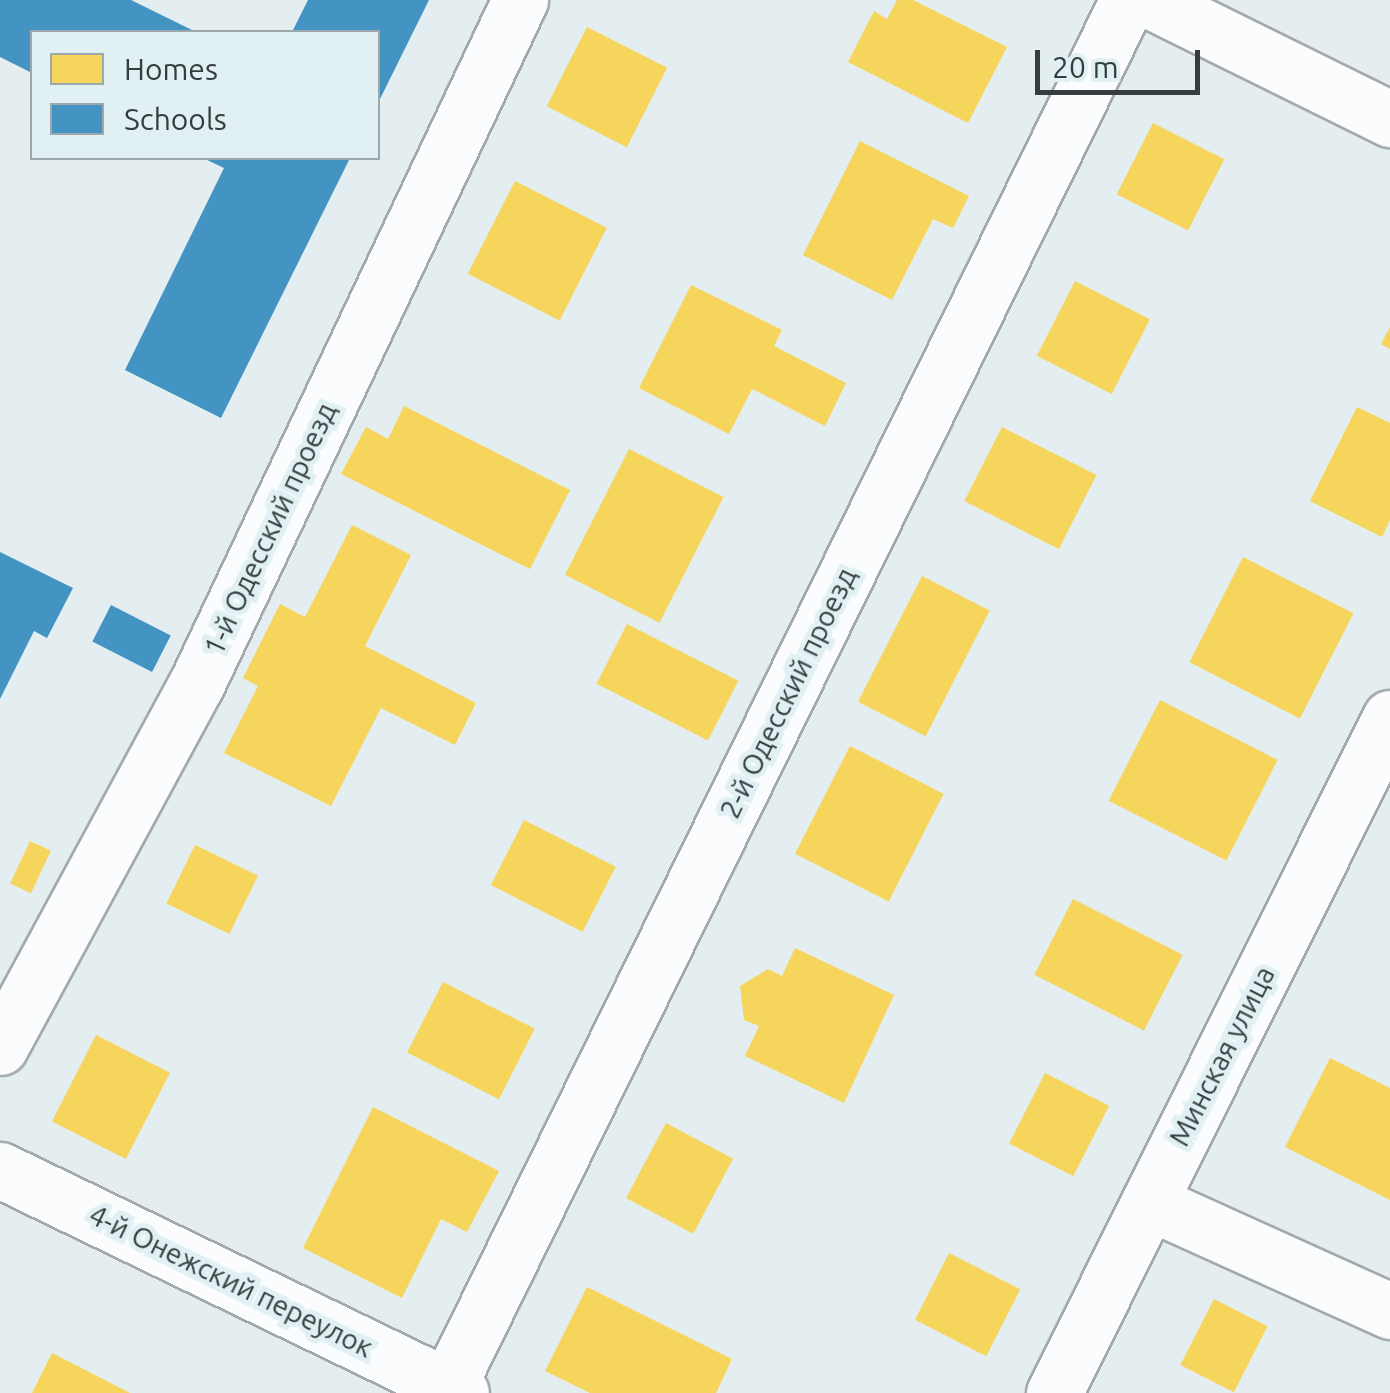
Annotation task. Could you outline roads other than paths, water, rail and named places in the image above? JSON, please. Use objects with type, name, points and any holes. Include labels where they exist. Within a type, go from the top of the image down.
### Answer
[{"type":"street","name":"1-й Одесский проезд","points":[[0,1047],[196,685],[520,0]]},
{"type":"street","name":"2-й Одесский проезд","points":[[455,1390],[1128,0]]},
{"type":"street","points":[[1149,0],[1390,119]]},
{"type":"street","name":"Минская улица","points":[[1054,1393],[1390,719]]},
{"type":"street","name":"4-й Онежский переулок","points":[[0,1170],[455,1390]]},
{"type":"street","points":[[1149,1202],[1390,1311]]}]
